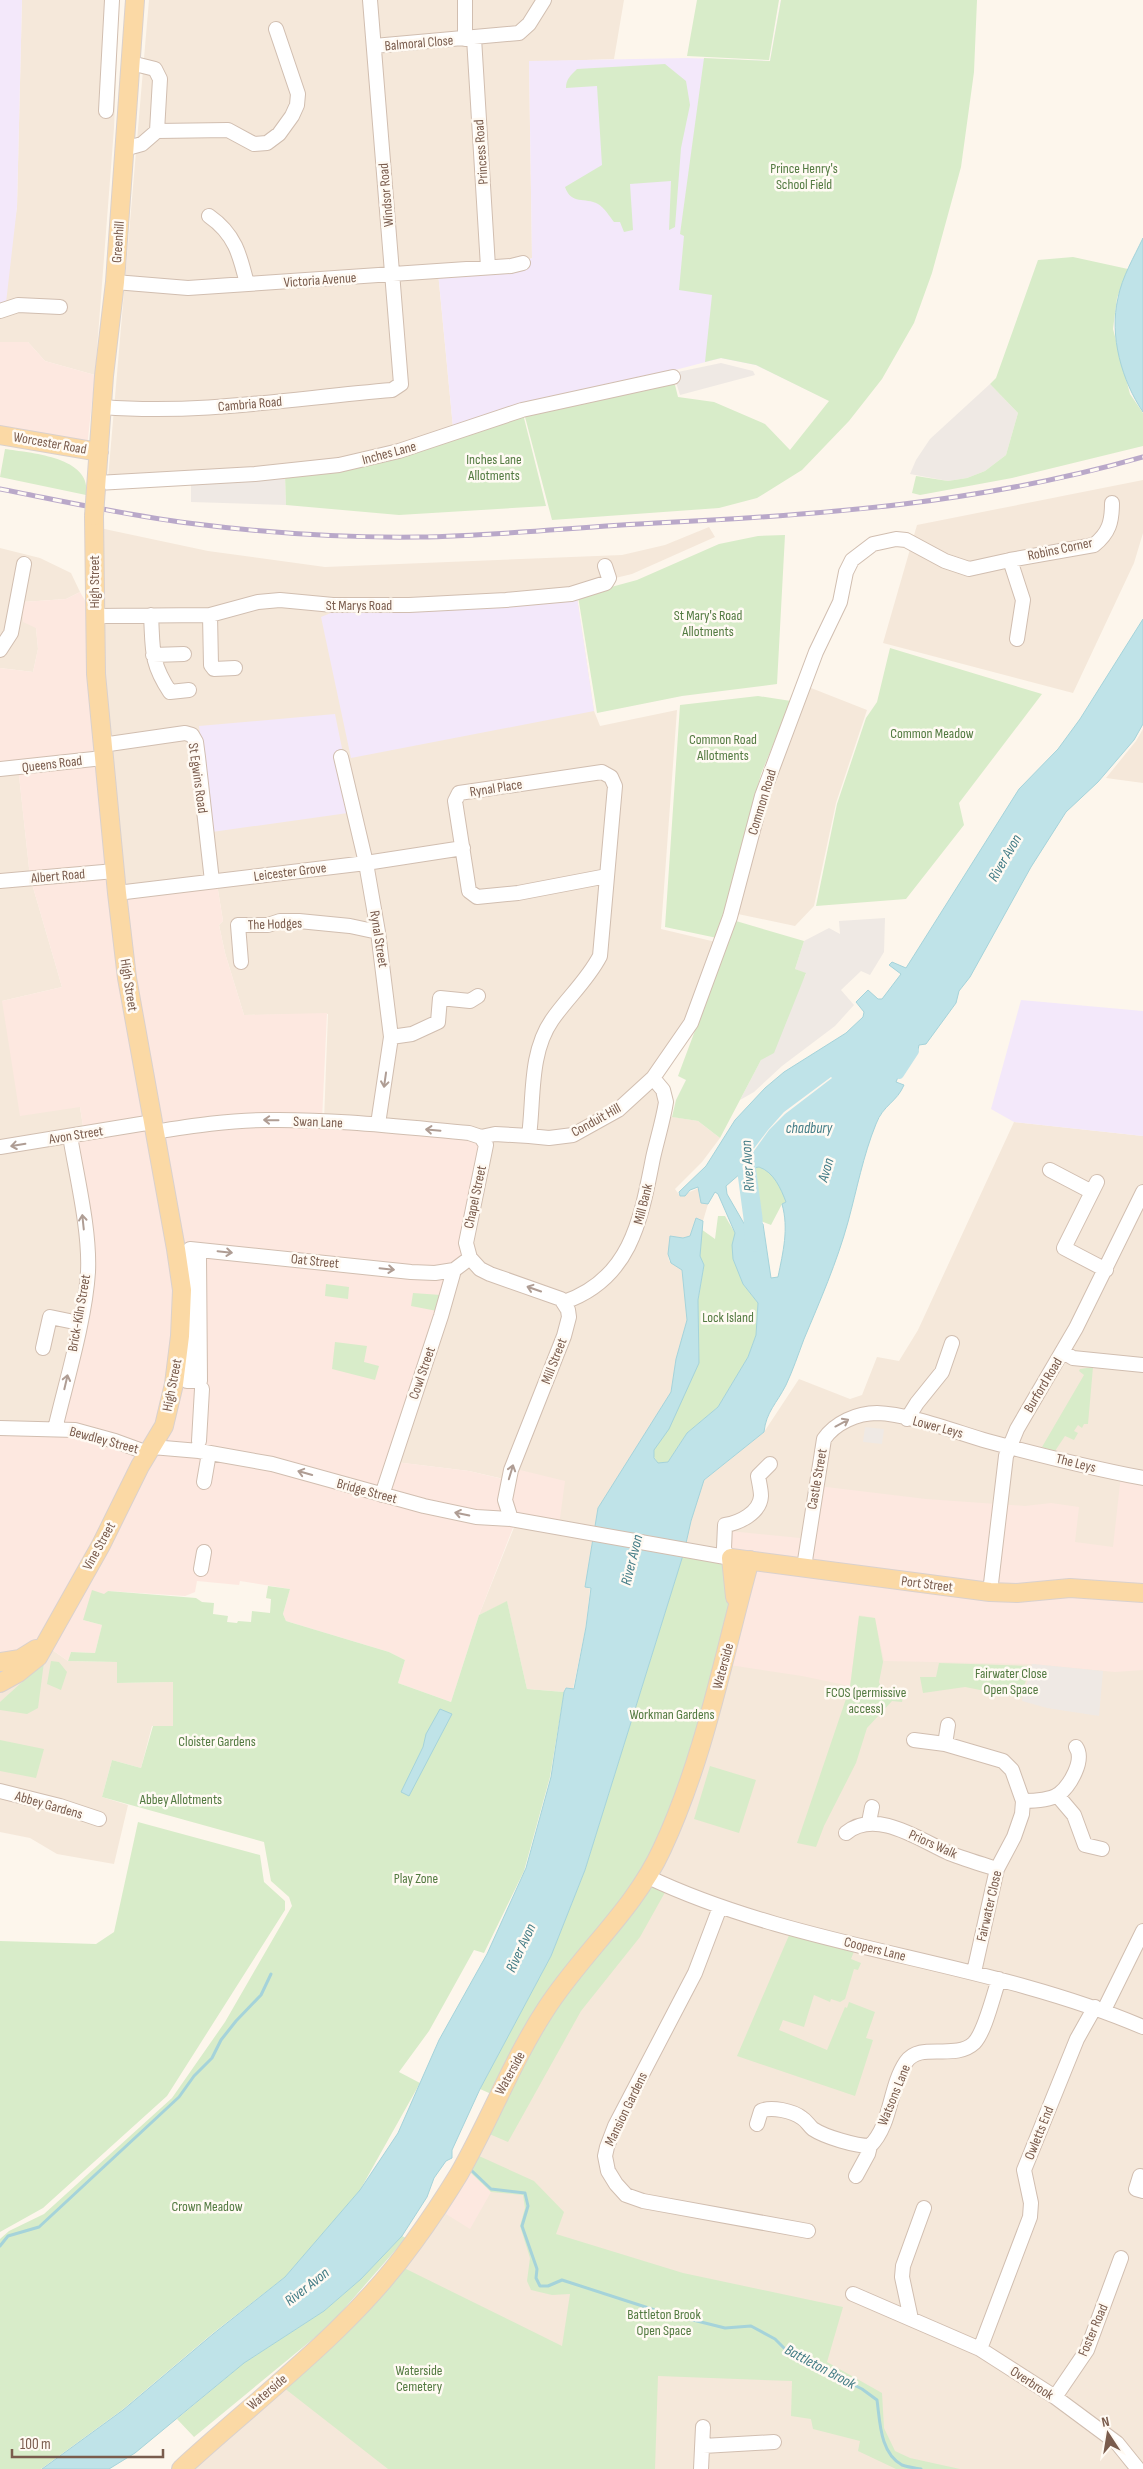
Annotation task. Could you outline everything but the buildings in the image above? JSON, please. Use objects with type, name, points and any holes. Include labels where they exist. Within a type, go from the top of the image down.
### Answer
[{"type":"main road","name":"Greenhill","points":[[96,486],[115,282],[136,0]]},
{"type":"main road","name":"Worcester Road","points":[[0,435],[99,452]]},
{"type":"main road","name":"High Street","points":[[96,486],[94,516],[94,616],[103,751],[117,894],[127,978],[182,1290],[180,1336],[174,1384],[164,1426],[150,1450]]},
{"type":"main road","name":"Vine Street","points":[[0,1682],[28,1666],[38,1657],[101,1546],[150,1450]]},
{"type":"main road","name":"Port Street","points":[[729,1558],[990,1592],[1017,1593],[1070,1588],[1143,1592]]},
{"type":"main road","name":"Waterside","points":[[729,1558],[733,1579],[735,1613]]},
{"type":"main road","name":"Waterside","points":[[182,2469],[326,2342],[412,2244],[458,2176],[544,2011],[576,1966],[632,1902],[648,1878],[676,1817],[700,1746],[729,1646],[735,1613],[750,1560]]},
{"type":"main road","name":"Vine Street","points":[[0,1662],[20,1659],[44,1644]]},
{"type":"main road","points":[[0,1670],[0,1682]]},
{"type":"street","points":[[106,111],[112,0]]},
{"type":"street","name":"Windsor Road","points":[[370,0],[401,384],[397,388]]},
{"type":"street","name":"Balmoral Close","points":[[465,0],[469,38]]},
{"type":"street","name":"Balmoral Close","points":[[374,46],[519,33],[529,24],[548,0]]},
{"type":"street","points":[[124,149],[142,144],[157,131],[228,130],[254,144],[267,143],[279,134],[292,116],[297,105],[298,94],[276,29]]},
{"type":"street","name":"Princess Road","points":[[469,38],[488,266]]},
{"type":"street","points":[[131,63],[155,68],[160,79],[157,131]]},
{"type":"street","points":[[209,216],[224,226],[233,240],[241,258],[247,284]]},
{"type":"street","name":"Victoria Avenue","points":[[115,282],[188,288],[523,263]]},
{"type":"street","points":[[0,311],[18,305],[60,307]]},
{"type":"street","name":"Inches Lane","points":[[96,486],[255,474],[338,464],[399,451],[522,410],[673,377]]},
{"type":"street","name":"Cambria Road","points":[[103,407],[174,410],[278,402],[397,388]]},
{"type":"street","name":"Robins Corner","points":[[887,539],[906,540],[945,562],[969,569],[1094,545],[1104,537],[1111,525],[1112,504]]},
{"type":"street","name":"Common Road","points":[[653,1078],[691,1023],[730,917],[762,796],[816,652],[840,602],[846,572],[852,560],[861,551],[887,539]]},
{"type":"street","name":"Robins Corner","points":[[1010,560],[1023,600],[1017,639]]},
{"type":"street","points":[[0,650],[24,564]]},
{"type":"street","name":"St Marys Road","points":[[94,616],[210,615],[258,602],[280,600],[314,605],[409,605],[571,594],[606,582],[609,578],[605,566]]},
{"type":"street","points":[[151,615],[155,666],[170,692],[189,690]]},
{"type":"street","points":[[210,615],[211,665],[214,669],[235,668]]},
{"type":"street","points":[[153,655],[184,654]]},
{"type":"street","name":"St Egwins Road","points":[[103,751],[185,733],[192,735],[196,742],[212,881]]},
{"type":"street","name":"Queens Road","points":[[0,769],[103,751]]},
{"type":"street","name":"Rynal Street","points":[[341,757],[366,863],[378,932],[391,1037],[378,1124]]},
{"type":"street","name":"Rynal Place","points":[[529,1136],[533,1079],[540,1046],[550,1022],[591,974],[600,956],[615,786],[610,777],[602,772],[459,793],[456,801],[470,890],[477,897],[518,893],[607,876]]},
{"type":"street","name":"Leicester Grove","points":[[117,894],[366,863],[463,848]]},
{"type":"street","name":"Albert Road","points":[[0,881],[115,871]]},
{"type":"street","name":"The Hodges","points":[[241,962],[238,925],[257,926],[280,921],[299,921],[350,926],[378,932]]},
{"type":"street","points":[[391,1037],[412,1034],[438,1022],[440,998],[474,999],[479,1013]]},
{"type":"street","name":"Conduit Hill","points":[[529,1136],[550,1138],[573,1134],[618,1110],[653,1078]]},
{"type":"street","name":"Mill Bank","points":[[564,1302],[585,1295],[598,1286],[634,1239],[643,1211],[666,1102],[663,1090],[653,1078]]},
{"type":"street","name":"Swan Lane","points":[[153,1127],[265,1120],[378,1124],[469,1133],[481,1137]]},
{"type":"street","name":"Avon Street","points":[[0,1148],[70,1136],[153,1127]]},
{"type":"street","points":[[481,1137],[495,1134],[529,1136]]},
{"type":"street","name":"Brick-Kiln Street","points":[[55,1430],[79,1324],[88,1272],[84,1220],[70,1136]]},
{"type":"street","name":"Chapel Street","points":[[470,1258],[466,1238],[486,1145],[481,1137]]},
{"type":"street","points":[[1050,1170],[1095,1187],[1064,1248],[1106,1270]]},
{"type":"street","name":"Burford Road","points":[[990,1592],[1006,1456],[1017,1429],[1063,1352],[1106,1270],[1143,1192]]},
{"type":"street","name":"Oat Street","points":[[176,1249],[210,1250],[411,1272],[435,1273],[454,1270]]},
{"type":"street","points":[[201,1385],[187,1381],[191,1352],[186,1344],[188,1324],[194,1324],[190,1255],[199,1255],[201,1385],[201,1447],[204,1482]]},
{"type":"street","points":[[454,1270],[470,1258],[480,1269],[490,1274],[561,1299],[564,1302]]},
{"type":"street","name":"Cowl Street","points":[[382,1495],[442,1316],[454,1270]]},
{"type":"street","name":"Mill Street","points":[[511,1519],[505,1500],[510,1470],[564,1336],[569,1317],[564,1302]]},
{"type":"street","points":[[43,1348],[50,1317],[79,1324]]},
{"type":"street","points":[[907,1419],[917,1403],[942,1372],[952,1343]]},
{"type":"street","points":[[1063,1352],[1082,1359],[1143,1365]]},
{"type":"street","name":"Lower Leys","points":[[865,1414],[877,1413],[907,1419],[1010,1447]]},
{"type":"street","name":"Castle Street","points":[[804,1567],[824,1439],[836,1426],[865,1414]]},
{"type":"street","name":"Bewdley Street","points":[[0,1428],[55,1430],[88,1434],[150,1450]]},
{"type":"street","name":"Bridge Street","points":[[150,1450],[201,1447],[272,1464],[382,1495],[476,1517],[511,1519],[527,1524],[712,1555]]},
{"type":"street","name":"The Leys","points":[[1010,1447],[1143,1478]]},
{"type":"street","points":[[729,1558],[724,1548],[725,1525],[736,1523],[754,1509],[761,1498],[758,1476],[770,1464]]},
{"type":"street","points":[[201,1569],[204,1552]]},
{"type":"street","name":"Port Street","points":[[712,1555],[729,1558]]},
{"type":"street","points":[[945,1744],[948,1725]]},
{"type":"street","points":[[914,1740],[945,1744],[1003,1761],[1012,1770],[1023,1800],[1034,1801],[1056,1796],[1067,1786],[1075,1771],[1079,1756],[1076,1747]]},
{"type":"street","name":"Abbey Gardens","points":[[0,1791],[60,1806],[98,1819]]},
{"type":"street","points":[[1056,1796],[1074,1815],[1085,1845],[1102,1849]]},
{"type":"street","name":"Fairwater Close","points":[[974,1972],[997,1869],[1014,1838],[1022,1814],[1023,1800]]},
{"type":"street","points":[[846,1833],[856,1825],[869,1822],[872,1807]]},
{"type":"street","name":"Priors Walk","points":[[869,1822],[913,1834],[950,1853],[997,1869]]},
{"type":"street","name":"Coopers Lane","points":[[648,1878],[720,1907],[773,1923],[999,1979],[1100,2009],[1143,2027]]},
{"type":"street","name":"Mansion Gardens","points":[[720,1907],[695,1974],[615,2126],[605,2156],[608,2172],[626,2195],[643,2201],[808,2231]]},
{"type":"street","name":"Owletts End","points":[[980,2349],[1030,2217],[1031,2202],[1024,2170],[1077,2039],[1100,2009],[1143,1931]]},
{"type":"street","name":"Watsons Lane","points":[[856,2176],[870,2146],[883,2126],[906,2062],[918,2054],[955,2052],[973,2044],[980,2034],[999,1979]]},
{"type":"street","points":[[758,2124],[761,2111],[767,2108],[800,2116],[812,2129],[829,2136],[855,2144],[870,2146]]},
{"type":"street","points":[[1140,2176],[1136,2189],[1143,2191]]},
{"type":"street","points":[[911,2318],[902,2277],[903,2266],[922,2207]]},
{"type":"street","name":"Foster Road","points":[[1055,2397],[1087,2350],[1121,2258]]},
{"type":"street","name":"Overbrook","points":[[853,2294],[980,2349],[1055,2397],[1117,2444],[1138,2469]]},
{"type":"street","points":[[701,2469],[703,2427]]},
{"type":"street","points":[[703,2446],[774,2442]]},
{"type":"shaded area","points":[[0,0],[22,0],[17,207],[6,303],[0,307]]},
{"type":"shaded area","points":[[22,0],[119,0],[114,128],[95,375],[45,361],[28,342],[0,342],[0,307],[17,207]]},
{"type":"shaded area","points":[[149,0],[624,0],[614,59],[529,62],[532,258],[520,263],[438,272],[453,428],[339,464],[108,479]]},
{"type":"shaded area","points":[[781,0],[830,401],[756,365],[721,358],[453,428],[438,272],[520,263],[532,258],[529,61],[688,58],[770,61]]},
{"type":"shaded area","points":[[0,342],[28,342],[45,361],[95,375],[87,447],[0,433]]},
{"type":"shaded area","points":[[721,363],[753,371],[755,375],[680,395],[673,373]]},
{"type":"shaded area","points":[[990,384],[1018,413],[1006,455],[985,471],[967,478],[948,481],[910,474],[916,460],[930,439]]},
{"type":"shaded area","points":[[285,475],[286,505],[191,502],[191,480]]},
{"type":"shaded area","points":[[1143,480],[1143,533],[1134,563],[1073,693],[883,643],[917,525]]},
{"type":"shaded area","points":[[95,527],[208,551],[325,567],[622,555],[665,545],[709,527],[715,537],[632,574],[607,580],[576,591],[594,711],[600,726],[677,710],[661,929],[720,943],[693,1024],[655,1078],[667,1116],[698,1121],[720,1138],[702,1162],[675,1189],[680,1196],[699,1188],[701,1202],[708,1204],[703,1221],[696,1218],[690,1236],[683,1238],[668,1254],[669,1261],[682,1269],[687,1320],[676,1359],[671,1392],[598,1508],[585,1587],[590,1589],[586,1626],[573,1689],[565,1688],[564,1692],[527,1689],[507,1602],[479,1615],[515,1525],[508,1480],[469,1471],[395,1462],[324,1121],[328,1014],[244,1015],[225,953],[219,925],[223,921],[217,884],[119,895]]},
{"type":"shaded area","points":[[0,548],[40,558],[71,573],[80,592],[66,599],[23,602],[36,628],[38,649],[33,672],[0,668]]},
{"type":"shaded area","points":[[80,592],[95,617],[119,894],[217,884],[223,921],[219,925],[225,953],[244,1015],[327,1013],[322,1120],[481,1137],[467,1260],[455,1274],[396,1462],[469,1471],[507,1480],[512,1468],[565,1481],[558,1533],[514,1525],[479,1615],[451,1702],[398,1683],[405,1660],[389,1652],[286,1621],[283,1614],[290,1589],[240,1581],[239,1585],[197,1581],[195,1592],[185,1596],[108,1591],[83,1620],[102,1625],[95,1653],[71,1652],[68,1661],[51,1649],[0,1657],[0,1430],[56,1431],[89,1272],[71,1135],[84,1133],[80,1107],[20,1116],[2,1001],[62,987],[30,877],[18,767],[0,768],[0,668],[33,672],[38,649],[36,628],[23,622],[22,602],[66,599]]},
{"type":"shaded area","points":[[577,597],[594,711],[351,758],[321,617],[333,612]]},
{"type":"shaded area","points":[[806,686],[867,710],[836,803],[814,906],[795,926],[733,913],[764,795]]},
{"type":"shaded area","points":[[335,714],[355,812],[212,832],[199,726]]},
{"type":"shaded area","points":[[1143,729],[1143,783],[1106,778],[1136,741]]},
{"type":"shaded area","points":[[18,766],[30,877],[62,987],[2,1001],[80,1107],[84,1133],[89,1272],[56,1431],[0,1430],[0,768]]},
{"type":"shaded area","points":[[885,918],[884,952],[870,975],[861,971],[841,990],[854,1005],[835,1026],[782,1066],[754,1092],[740,1100],[806,974],[795,969],[804,941],[829,928],[840,934],[839,921]]},
{"type":"shaded area","points":[[1021,1000],[1143,1011],[1143,1136],[1014,1122],[991,1109]]},
{"type":"shaded area","points":[[1014,1122],[1143,1136],[1143,2469],[181,2469],[396,2264],[575,1966],[691,1521],[704,1480],[764,1432],[799,1379],[850,1399],[862,1395],[877,1357],[899,1361],[918,1330]]},
{"type":"shaded area","points":[[865,1427],[884,1429],[882,1444],[863,1442]]},
{"type":"shaded area","points":[[1121,1475],[1143,1479],[1143,1670],[1115,1672],[1032,1664],[884,1661],[875,1618],[859,1615],[850,1686],[802,1676],[723,1664],[730,1531],[810,1539],[818,1486],[926,1499],[1025,1506],[1051,1503],[1079,1507],[1075,1542],[1113,1547]]},
{"type":"shaded area","points":[[51,1649],[68,1661],[117,1662],[117,1683],[173,1682],[174,1727],[152,1726],[141,1768],[112,1760],[102,1797],[128,1805],[114,1864],[57,1854],[30,1838],[0,1832],[0,1686]]},
{"type":"shaded area","points":[[1032,1664],[1103,1671],[1099,1716],[1047,1708],[1022,1701]]},
{"type":"shaded area","points":[[470,2172],[491,2192],[470,2229],[446,2214]]},
{"type":"green space","points":[[697,0],[779,0],[769,60],[687,56]]},
{"type":"green space","name":"Prince Henry's School Field","points":[[781,0],[977,0],[974,72],[961,167],[932,273],[914,323],[882,379],[849,421],[802,470],[757,498],[719,508],[552,520],[524,413],[674,381],[678,397],[714,402],[765,424],[790,450],[829,401],[756,365],[721,358],[705,362],[712,295],[679,290],[684,236],[680,234],[704,58],[770,61]]},
{"type":"green space","points":[[665,64],[686,81],[690,105],[681,148],[675,227],[669,230],[671,181],[630,184],[633,230],[624,232],[620,222],[614,222],[600,205],[571,196],[565,187],[602,165],[597,86],[566,88],[567,82],[577,69]]},
{"type":"green space","points":[[1073,257],[1128,269],[1117,298],[1113,329],[1130,394],[1143,413],[1143,446],[1012,478],[920,495],[912,493],[916,476],[948,481],[967,478],[985,471],[1006,455],[1018,413],[990,384],[996,378],[1038,260]]},
{"type":"green space","name":"Inches Lane Allotments","points":[[523,414],[546,506],[399,515],[286,505],[285,475]]},
{"type":"green space","points":[[5,449],[44,455],[70,465],[80,472],[86,482],[86,495],[0,477]]},
{"type":"green space","name":"St Mary's Road Allotments","points":[[785,535],[777,684],[682,696],[597,713],[578,596],[637,580],[719,544],[758,536]]},
{"type":"green space","name":"Common Meadow","points":[[890,648],[1042,694],[959,803],[964,825],[906,899],[816,906],[837,804],[866,718],[877,702]]},
{"type":"green space","name":"Common Road Allotments","points":[[758,696],[791,701],[761,774],[717,938],[665,927],[680,705]]},
{"type":"green space","points":[[736,921],[804,941],[795,969],[806,973],[774,1053],[761,1060],[720,1138],[698,1121],[672,1117],[676,1100],[686,1080],[678,1076]]},
{"type":"green space","points":[[759,1167],[773,1177],[780,1187],[786,1202],[782,1204],[771,1225],[753,1218],[753,1168]]},
{"type":"green space","name":"Lock Island","points":[[718,1216],[725,1216],[735,1233],[743,1284],[758,1303],[756,1335],[748,1357],[718,1407],[687,1433],[668,1462],[658,1464],[651,1451],[699,1363],[698,1300],[704,1265],[700,1256],[701,1229],[715,1239]]},
{"type":"green space","points":[[326,1284],[349,1287],[348,1299],[325,1296]]},
{"type":"green space","points":[[413,1293],[441,1295],[437,1311],[411,1306]]},
{"type":"green space","points":[[335,1342],[367,1346],[364,1362],[379,1366],[375,1380],[332,1369]]},
{"type":"green space","points":[[1093,1367],[1088,1424],[1084,1424],[1082,1428],[1078,1425],[1074,1431],[1078,1433],[1074,1440],[1065,1436],[1055,1451],[1042,1447],[1084,1375],[1079,1371],[1080,1369]]},
{"type":"green space","name":"Workman Gardens","points":[[684,1552],[727,1558],[734,1622],[648,1877],[668,1887],[640,1937],[581,2011],[508,2142],[480,2130],[498,2097],[480,2089],[551,1956],[585,1870]]},
{"type":"green space","points":[[268,1586],[290,1589],[283,1614],[286,1621],[389,1652],[405,1660],[398,1683],[451,1702],[479,1615],[507,1601],[527,1689],[564,1692],[550,1777],[524,1871],[484,1953],[474,1950],[429,2031],[399,2072],[420,2083],[360,2190],[285,2277],[213,2333],[122,2410],[41,2469],[0,2469],[0,2239],[9,2231],[44,2214],[172,2098],[225,2022],[292,1906],[289,1897],[271,1881],[264,1842],[102,1797],[112,1760],[141,1768],[153,1726],[173,1726],[173,1682],[117,1683],[117,1662],[68,1661],[71,1652],[95,1653],[102,1625],[83,1620],[92,1590],[104,1594],[108,1591],[196,1598],[202,1602],[214,1603],[213,1614],[228,1616],[227,1622],[237,1623],[238,1621],[251,1622],[252,1611],[270,1613],[271,1599],[266,1598]]},
{"type":"green space","name":"FCOS (permissive access)","points":[[859,1616],[875,1618],[883,1662],[879,1682],[882,1690],[904,1692],[902,1702],[892,1701],[867,1728],[856,1763],[824,1826],[816,1847],[797,1843],[850,1687]]},
{"type":"green space","points":[[51,1661],[59,1662],[67,1672],[61,1690],[47,1684]]},
{"type":"green space","points":[[44,1662],[38,1708],[27,1714],[0,1710],[0,1702]]},
{"type":"green space","name":"Fairwater Close Open Space","points":[[939,1663],[1030,1666],[1021,1698],[965,1687],[923,1693],[920,1677],[936,1677]]},
{"type":"green space","points":[[0,1740],[44,1749],[36,1778],[0,1771]]},
{"type":"green space","points":[[710,1766],[756,1780],[739,1833],[694,1819]]},
{"type":"green space","points":[[138,1822],[260,1855],[264,1882],[285,1901],[285,1910],[167,2096],[43,2208],[0,2232],[0,1941],[96,1944],[114,1932]]},
{"type":"green space","points":[[790,1933],[855,1949],[851,1959],[861,1963],[858,1970],[854,1969],[845,1999],[840,2002],[831,1999],[830,2002],[814,1995],[804,2027],[783,2020],[779,2030],[827,2050],[845,2007],[847,2008],[849,2002],[875,2012],[866,2038],[873,2040],[855,2096],[737,2056]]},
{"type":"green space","points":[[479,2156],[534,2181],[564,2212],[556,2234],[683,2273],[843,2307],[827,2362],[882,2393],[884,2428],[895,2451],[910,2458],[960,2469],[896,2469],[858,2451],[860,2441],[813,2429],[811,2419],[791,2416],[792,2381],[658,2376],[655,2469],[388,2469],[279,2384],[396,2264],[562,2346],[570,2294],[552,2295],[531,2290],[527,2281],[530,2258],[520,2226],[525,2208],[523,2195],[491,2192],[470,2172]]},
{"type":"green space","points":[[402,2236],[406,2238],[330,2325],[194,2437],[177,2419],[244,2363],[324,2311],[361,2279]]},
{"type":"water","points":[[1143,238],[1143,412],[1123,372],[1116,343],[1115,327],[1122,282]]},
{"type":"water","name":"chadbury","points":[[1143,619],[1143,724],[1134,740],[1098,782],[1066,812],[1031,867],[970,977],[959,991],[956,1003],[926,1044],[919,1045],[918,1050],[908,1053],[896,1082],[904,1085],[898,1096],[882,1112],[876,1124],[867,1148],[844,1237],[789,1379],[772,1408],[764,1432],[704,1480],[691,1521],[684,1552],[585,1870],[551,1956],[480,2089],[452,2150],[452,2158],[446,2161],[434,2178],[427,2197],[402,2236],[361,2279],[324,2311],[244,2363],[135,2453],[109,2469],[42,2469],[123,2410],[213,2334],[285,2277],[360,2190],[398,2133],[439,2040],[487,1954],[526,1868],[551,1777],[564,1692],[566,1688],[574,1689],[586,1627],[591,1588],[585,1587],[598,1508],[671,1392],[676,1359],[687,1320],[682,1270],[671,1263],[668,1254],[670,1236],[683,1238],[690,1236],[696,1218],[703,1221],[700,1256],[704,1265],[698,1300],[699,1363],[669,1429],[654,1450],[654,1458],[658,1463],[668,1462],[687,1433],[718,1407],[748,1357],[756,1335],[758,1303],[743,1284],[733,1259],[732,1245],[735,1233],[718,1194],[715,1192],[708,1204],[701,1203],[698,1187],[690,1190],[685,1196],[680,1196],[679,1192],[706,1166],[735,1120],[765,1088],[784,1072],[846,1033],[863,1017],[864,1012],[856,1002],[868,990],[878,999],[882,999],[901,974],[889,965],[892,962],[906,968],[1019,789],[1058,749],[1080,719]],"holes":[[[759,1167],[773,1177],[786,1202],[782,1204],[785,1222],[782,1259],[778,1277],[771,1278],[763,1224],[756,1217],[750,1218],[750,1224],[746,1227],[727,1194],[726,1186],[741,1173],[746,1184],[754,1182],[753,1168]]]},
{"type":"water","points":[[440,1709],[452,1714],[409,1796],[401,1792],[423,1747],[426,1734]]},
{"type":"pier","points":[[831,1077],[785,1114],[769,1130],[751,1155],[751,1170],[749,1155],[768,1130],[784,1112]]},
{"type":"waterway","points":[[899,1074],[914,1051]]},
{"type":"waterway","name":"River Avon","points":[[745,1158],[753,1218],[754,1242]]},
{"type":"waterway","points":[[0,2246],[8,2236],[39,2227],[179,2097],[194,2076],[212,2058],[221,2040],[236,2021],[261,1995],[271,1974]]},
{"type":"waterway","name":"Battleton Brook","points":[[471,2170],[491,2189],[525,2193],[528,2206],[522,2226],[537,2269],[536,2278],[540,2286],[548,2286],[562,2280],[661,2312],[725,2328],[751,2326],[775,2339],[788,2352],[862,2389],[877,2400],[882,2436],[889,2453],[902,2465],[921,2469]]},
{"type":"railway","points":[[0,489],[94,508],[217,527],[332,536],[449,536],[841,511],[962,496],[1022,486],[1083,473],[1143,457]]},
{"type":"water label","name":"Avon","points":[[826,1170]]},
{"type":"park label","name":"Cloister Gardens","points":[[217,1741]]},
{"type":"park label","name":"Abbey Allotments","points":[[181,1799]]},
{"type":"park label","name":"Play Zone","points":[[416,1878]]},
{"type":"park label","name":"Crown Meadow","points":[[207,2206]]},
{"type":"park label","name":"Battleton Brook Open Space","points":[[664,2322]]},
{"type":"park label","name":"Waterside Cemetery","points":[[419,2378]]}]
